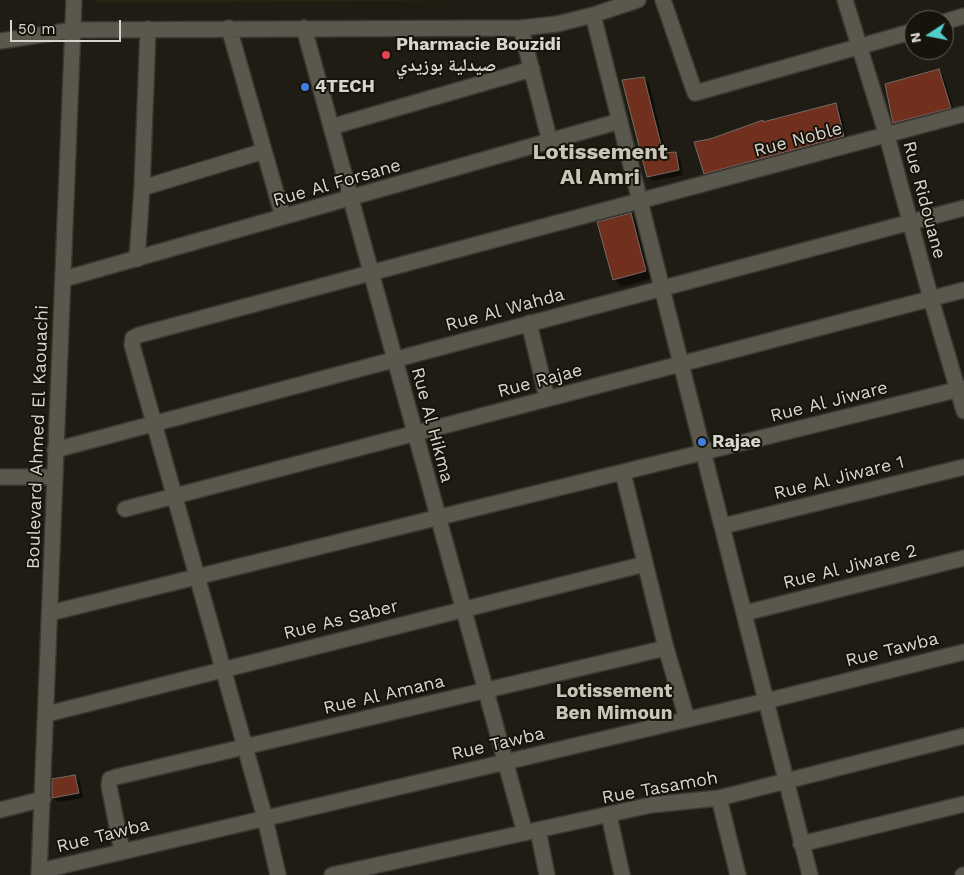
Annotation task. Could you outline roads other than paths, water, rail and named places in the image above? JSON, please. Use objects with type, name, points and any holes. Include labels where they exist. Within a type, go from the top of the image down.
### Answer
[{"type":"street","name":"Boulevard Ahmed El Kaouachi","points":[[40,873],[74,0]]},
{"type":"street","points":[[0,41],[73,30],[521,28],[557,24],[593,15],[638,0]]},
{"type":"street","points":[[663,0],[695,93],[904,34]]},
{"type":"street","name":"Rue Ridouane","points":[[845,0],[887,136],[930,299],[961,389],[964,411]]},
{"type":"street","points":[[593,15],[810,875]]},
{"type":"street","points":[[229,28],[283,217]]},
{"type":"street","name":"Rue Al Hikma","points":[[304,28],[506,762],[546,875]]},
{"type":"street","points":[[521,28],[550,142]]},
{"type":"street","points":[[137,259],[142,188],[148,29]]},
{"type":"street","points":[[331,127],[532,69]]},
{"type":"street","name":"Rue Noble","points":[[278,875],[265,818],[132,345],[134,338],[139,334],[372,274],[964,114]]},
{"type":"street","name":"Rue Al Forsane","points":[[64,279],[620,121]]},
{"type":"street","points":[[142,188],[264,151]]},
{"type":"street","name":"Rue Al Wahda","points":[[55,450],[964,208]]},
{"type":"street","name":"Rue Rajae","points":[[125,509],[964,290]]},
{"type":"street","points":[[529,323],[547,398]]},
{"type":"street","name":"Rue Al Jiware","points":[[50,613],[961,389]]},
{"type":"street","name":"Rue Al Jiware 1","points":[[722,526],[964,466]]},
{"type":"street","points":[[623,473],[666,648],[687,719]]},
{"type":"street","points":[[0,477],[55,477]]},
{"type":"street","name":"Rue Al Jiware 2","points":[[745,613],[964,558]]},
{"type":"street","name":"Rue As Saber","points":[[47,714],[645,564]]},
{"type":"street","name":"Rue Al Amana","points":[[122,850],[109,786],[110,779],[666,648]]},
{"type":"street","name":"Rue Tawba","points":[[40,873],[122,850],[766,701],[964,652]]},
{"type":"street","name":"Rue Tasamoh","points":[[332,875],[651,805],[719,798],[964,736]]},
{"type":"street","points":[[719,798],[738,875]]},
{"type":"street","points":[[0,810],[43,799]]},
{"type":"street","points":[[801,844],[964,804]]},
{"type":"street","points":[[609,815],[622,875]]},
{"type":"place","name":"Pharmacie Bouzidi صيدلية بوزيدي","points":[[386,55]]},
{"type":"place","name":"4TECH","points":[[305,87]]},
{"type":"place","name":"Rajae","points":[[702,442]]},
{"type":"district","name":"Lotissement Al Amri","points":[[600,166]]},
{"type":"district","name":"Lotissement Ben Mimoun","points":[[614,702]]}]
